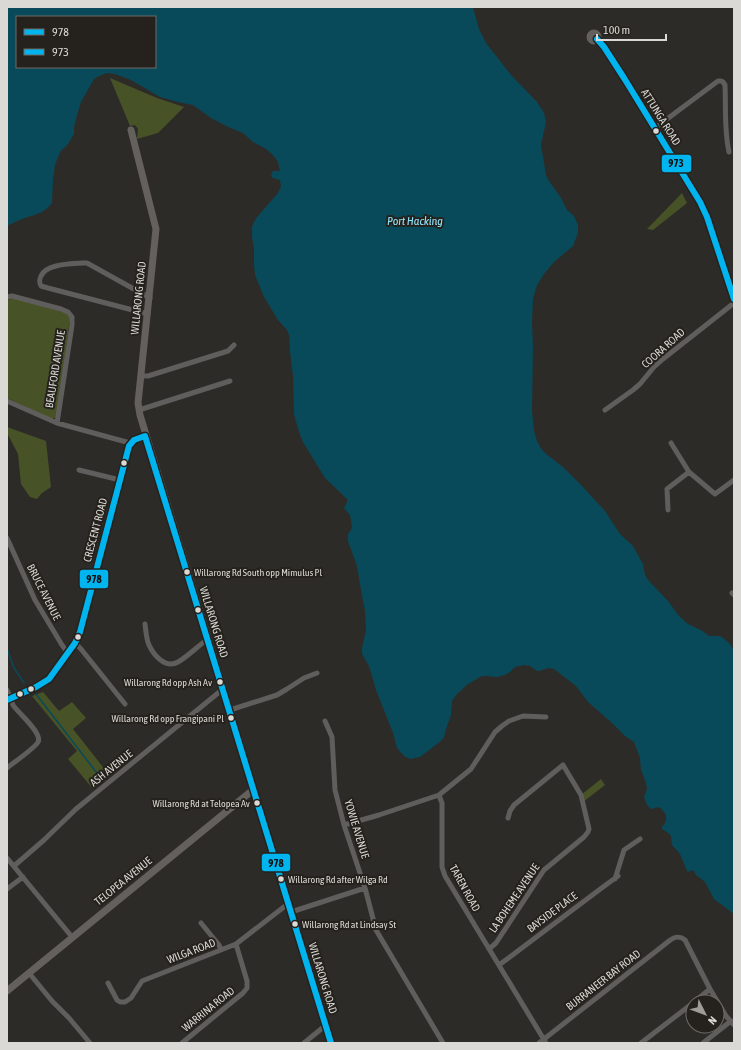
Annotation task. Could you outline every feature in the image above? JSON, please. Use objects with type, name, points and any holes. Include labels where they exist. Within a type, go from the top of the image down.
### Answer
[{"type":"street","name":"ATTUNGA ROAD","points":[[597,39],[604,47],[700,202],[709,223],[734,299]]},
{"type":"street","points":[[655,128],[718,81],[721,81],[725,85],[726,130],[729,152]]},
{"type":"street","name":"WILLARONG ROAD","points":[[131,130],[156,229],[139,410],[145,436],[332,1043]]},
{"type":"street","points":[[148,314],[41,286],[39,282],[42,274],[48,268],[85,263],[150,298]]},
{"type":"street","name":"BEAUFORD AVENUE","points":[[7,297],[12,296],[61,309],[68,312],[72,317],[57,423]]},
{"type":"street","name":"COORA ROAD","points":[[605,410],[636,387],[663,359],[734,302]]},
{"type":"street","points":[[141,376],[148,376],[183,366],[228,350],[234,346]]},
{"type":"street","points":[[139,410],[230,381]]},
{"type":"street","name":"BEAUFORD AVENUE","points":[[7,401],[57,423],[130,443]]},
{"type":"street","points":[[130,443],[135,439],[145,436]]},
{"type":"street","name":"CRESCENT ROAD","points":[[9,699],[46,682],[75,643],[80,632],[130,443]]},
{"type":"street","points":[[671,443],[689,472],[715,494],[734,480]]},
{"type":"street","points":[[79,470],[120,480]]},
{"type":"street","points":[[668,510],[667,489],[689,472]]},
{"type":"street","name":"BRUCE AVENUE","points":[[7,538],[35,600],[65,651],[68,653]]},
{"type":"street","points":[[145,624],[146,637],[156,656],[162,662],[169,664],[178,662],[208,638]]},
{"type":"street","points":[[75,643],[81,648],[125,704]]},
{"type":"street","points":[[230,710],[277,695],[304,678],[317,673]]},
{"type":"street","name":"ASH AVENUE","points":[[14,866],[76,809],[223,689]]},
{"type":"street","points":[[7,690],[9,699],[37,733],[39,739],[36,745],[7,768]]},
{"type":"street","points":[[344,825],[439,795],[471,768],[496,732],[502,726],[509,721],[523,716],[546,717]]},
{"type":"street","name":"YOWIE AVENUE","points":[[325,721],[332,737],[334,785],[344,825],[365,888],[374,924],[443,1043]]},
{"type":"street","name":"LA BOHEME AVENUE","points":[[489,949],[495,945],[544,870],[584,837],[589,829],[581,795],[563,765],[514,805],[508,818]]},
{"type":"street","name":"TELOPEA AVENUE","points":[[7,991],[254,789]]},
{"type":"street","name":"TAREN ROAD","points":[[439,795],[442,803],[442,867],[445,876],[499,965],[543,1042]]},
{"type":"street","name":"BAYSIDE PLACE","points":[[499,965],[616,878],[624,850],[640,839]]},
{"type":"street","points":[[7,858],[72,937]]},
{"type":"street","points":[[7,889],[22,877]]},
{"type":"street","points":[[291,912],[365,888]]},
{"type":"street","name":"WILGA ROAD","points":[[108,983],[117,1000],[120,1002],[126,1002],[131,998],[145,979],[236,944],[288,903]]},
{"type":"street","points":[[201,923],[219,945],[221,950]]},
{"type":"street","name":"BURRANEER BAY ROAD","points":[[543,1042],[673,938],[678,937],[685,940],[710,990]]},
{"type":"street","name":"WARRINA ROAD","points":[[182,1043],[243,993],[247,988],[247,981],[236,944]]},
{"type":"street","points":[[29,973],[90,1043]]},
{"type":"street","points":[[703,1043],[732,1023],[710,990],[705,994]]},
{"type":"street","points":[[641,1043],[685,1009]]},
{"type":"street","points":[[304,1043],[326,1025]]},
{"type":"green space","points":[[110,78],[157,98],[184,107],[158,133],[137,139],[138,129],[135,125],[130,126]]},
{"type":"green space","points":[[682,193],[687,203],[653,230],[647,229]]},
{"type":"green space","points":[[14,298],[66,313],[70,318],[57,417],[51,419],[7,398],[7,300]]},
{"type":"green space","points":[[7,427],[46,441],[51,487],[42,493],[37,499],[30,497],[21,484],[18,454],[7,433]]},
{"type":"green space","points":[[43,692],[59,711],[72,702],[86,718],[73,729],[110,776],[93,789],[68,759],[77,751],[32,696]]},
{"type":"green space","points":[[601,779],[605,785],[583,802],[581,795]]},
{"type":"water","name":"Port Hacking","points":[[7,7],[473,7],[479,29],[486,43],[511,75],[537,102],[544,113],[546,122],[541,145],[546,175],[567,210],[574,216],[578,225],[578,233],[573,246],[554,262],[544,274],[537,285],[533,299],[532,411],[534,431],[537,441],[545,453],[563,467],[605,511],[620,534],[633,546],[643,564],[645,575],[648,580],[668,601],[679,616],[688,624],[701,630],[709,636],[722,637],[730,644],[734,651],[734,914],[714,899],[705,882],[696,875],[694,871],[687,871],[680,854],[672,845],[671,836],[662,829],[666,822],[664,812],[659,807],[651,809],[647,805],[644,797],[647,789],[646,783],[641,770],[640,758],[634,742],[625,736],[588,702],[576,686],[554,669],[549,668],[537,671],[530,666],[524,665],[515,667],[505,675],[497,677],[482,676],[468,684],[452,701],[451,715],[444,737],[441,741],[420,757],[410,759],[404,756],[397,748],[369,666],[362,654],[366,630],[365,611],[357,566],[348,541],[348,534],[352,528],[350,515],[344,508],[347,499],[325,478],[303,442],[294,414],[293,376],[289,335],[264,297],[255,275],[252,227],[257,217],[278,193],[281,186],[280,180],[271,176],[273,171],[280,171],[278,162],[273,155],[266,149],[253,142],[243,133],[211,118],[193,105],[160,97],[131,80],[115,74],[107,73],[94,79],[81,102],[74,127],[74,134],[68,144],[60,152],[55,165],[52,203],[43,211],[7,226]]},
{"type":"waterway","points":[[7,649],[14,668],[24,683]]},
{"type":"waterway","points":[[36,694],[100,777]]},
{"type":"transit line","name":"973","points":[[597,39],[604,47],[624,78],[700,202],[707,217],[734,299]]},
{"type":"transit line","name":"978","points":[[7,700],[36,687],[49,679],[75,643],[80,632],[129,446],[134,440],[145,436],[331,1043]]},
{"type":"place","name":"Willarong Rd South opp Mimulus Pl","points":[[187,572]]},
{"type":"place","name":"Willarong Rd opp Ash Av","points":[[220,682]]},
{"type":"place","name":"Willarong Rd opp Frangipani Pl","points":[[231,718]]},
{"type":"place","name":"Willarong Rd at Telopea Av","points":[[257,803]]},
{"type":"place","name":"Willarong Rd after Wilga Rd","points":[[281,879]]},
{"type":"place","name":"Willarong Rd at Lindsay St","points":[[295,924]]}]
